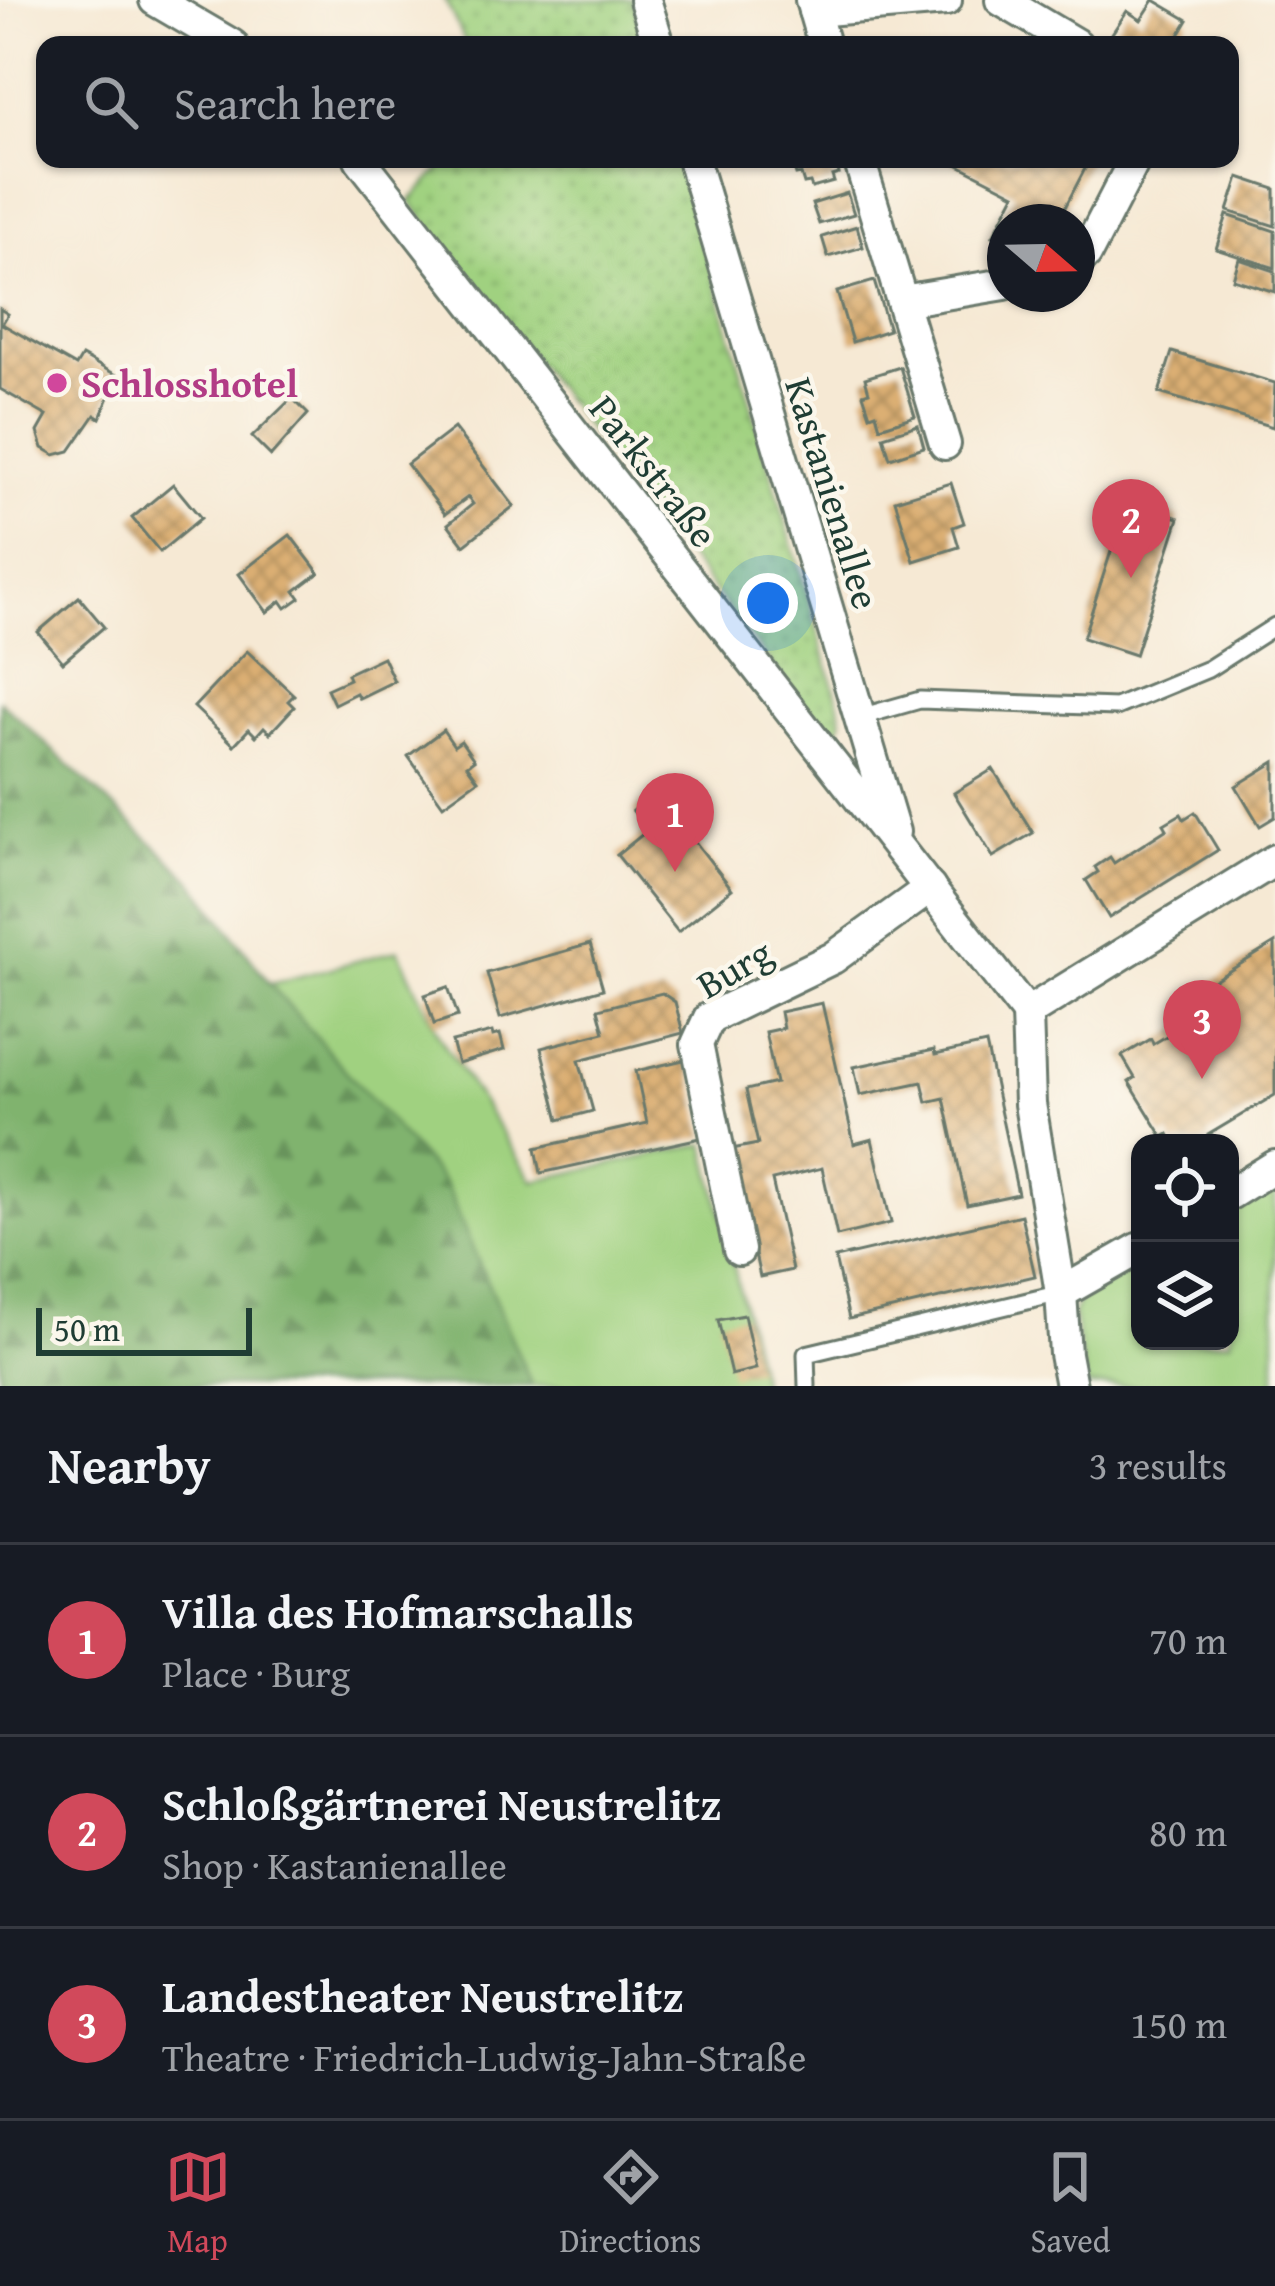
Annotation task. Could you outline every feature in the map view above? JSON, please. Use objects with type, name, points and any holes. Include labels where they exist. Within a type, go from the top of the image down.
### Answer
[{"type":"street","points":[[154,0],[216,36]]},
{"type":"street","points":[[645,0],[656,36]]},
{"type":"street","points":[[821,36],[812,6],[946,0]]},
{"type":"street","points":[[1001,0],[1062,36]]},
{"type":"street","name":"Parkstraße","points":[[367,168],[930,888]]},
{"type":"street","name":"Kastanienallee","points":[[696,168],[899,849]]},
{"type":"street","points":[[862,168],[945,444]]},
{"type":"street","points":[[1095,237],[1130,168]]},
{"type":"street","points":[[902,301],[987,287]]},
{"type":"street","points":[[1027,1013],[1275,860]]},
{"type":"street","points":[[930,888],[1027,1013],[1030,1105],[1071,1386]]},
{"type":"street","name":"Burg","points":[[739,1250],[698,1043],[709,1018],[833,958],[930,888]]},
{"type":"street","points":[[1239,1188],[1275,1166]]},
{"type":"street","points":[[1061,1293],[1131,1253]]},
{"type":"lane","points":[[860,717],[920,700],[1116,707],[1208,669],[1275,626]]},
{"type":"lane","points":[[807,1386],[806,1354],[1061,1293]]},
{"type":"green space","points":[[445,0],[633,0],[643,36],[463,36]]},
{"type":"green space","points":[[441,168],[682,168],[839,704],[842,722],[835,733],[823,730],[410,201]]},
{"type":"green space","points":[[0,701],[193,881],[270,984],[445,1184],[532,1386],[0,1386]]},
{"type":"green space","points":[[398,950],[440,1038],[533,1181],[705,1144],[762,1386],[532,1386],[445,1184],[270,984]]},
{"type":"green space","points":[[1275,1182],[1275,1386],[1087,1386],[1073,1313],[1080,1299],[1131,1268],[1131,1350],[1239,1350],[1239,1204]]},
{"type":"building","points":[[1154,0],[1188,20],[1178,36],[1111,35],[1127,11],[1141,20]]},
{"type":"building","points":[[794,168],[838,168],[839,174],[832,176],[834,182],[812,188],[804,184],[801,174],[796,175]]},
{"type":"building","points":[[964,168],[1085,168],[1067,204],[1010,204],[1015,194]]},
{"type":"building","points":[[1239,177],[1275,189],[1275,226],[1228,211]]},
{"type":"building","points":[[847,193],[854,214],[819,224],[812,204]]},
{"type":"building","points":[[1227,215],[1275,231],[1275,268],[1216,249]]},
{"type":"building","points":[[857,226],[863,247],[828,257],[822,237]]},
{"type":"building","points":[[1239,259],[1275,271],[1275,292],[1233,279]]},
{"type":"building","points":[[874,281],[889,330],[852,342],[837,292]]},
{"type":"building","name":"Schlosshotel","points":[[0,309],[8,314],[2,324],[76,366],[82,356],[118,376],[100,418],[95,415],[70,451],[55,455],[43,448],[38,432],[47,416],[0,389]]},
{"type":"building","points":[[1172,352],[1275,383],[1273,427],[1159,393]]},
{"type":"building","points":[[900,367],[915,416],[880,427],[863,394],[869,392],[865,378]]},
{"type":"building","points":[[292,398],[308,414],[271,456],[252,437]]},
{"type":"building","points":[[918,425],[924,447],[890,458],[883,436]]},
{"type":"building","points":[[454,428],[514,506],[464,545],[448,524],[473,504],[468,497],[445,514],[407,464]]},
{"type":"building","points":[[951,483],[964,523],[953,527],[959,547],[914,561],[895,500]]},
{"type":"building","points":[[173,484],[201,518],[160,552],[132,518]]},
{"type":"building","points":[[1127,502],[1179,518],[1135,655],[1083,638]]},
{"type":"building","points":[[290,535],[319,573],[295,591],[300,598],[286,608],[281,601],[267,612],[239,574]]},
{"type":"building","points":[[79,597],[104,627],[63,662],[38,632]]},
{"type":"building","points":[[247,651],[294,695],[288,701],[294,707],[270,733],[264,727],[256,736],[249,729],[234,745],[194,707]]},
{"type":"building","points":[[383,657],[394,681],[334,704],[327,689]]},
{"type":"building","points":[[443,730],[454,746],[461,741],[474,760],[467,765],[478,780],[443,805],[408,756]]},
{"type":"building","points":[[1275,762],[1275,817],[1260,826],[1236,786]]},
{"type":"building","points":[[993,769],[1033,833],[993,857],[954,793]]},
{"type":"building","points":[[653,795],[732,889],[678,932],[617,855],[648,830],[633,811]]},
{"type":"building","points":[[1195,812],[1218,850],[1109,918],[1086,880],[1098,872],[1095,867],[1110,857],[1114,863],[1167,829],[1164,824]]},
{"type":"building","points":[[1275,943],[1275,1095],[1210,1134],[1161,1134],[1129,1082],[1135,1078],[1122,1056],[1151,1039],[1153,1044],[1220,1004],[1208,984]]},
{"type":"building","points":[[590,944],[603,989],[500,1018],[487,973]]},
{"type":"building","points":[[448,987],[458,1016],[434,1024],[425,995]]},
{"type":"building","points":[[662,993],[675,1002],[683,1033],[579,1060],[593,1111],[559,1120],[541,1048],[604,1032],[598,1009]]},
{"type":"building","points":[[822,1003],[854,1144],[872,1139],[891,1223],[837,1236],[822,1168],[772,1180],[792,1270],[760,1277],[732,1149],[758,1144],[746,1090],[776,1083],[765,1032],[783,1028],[780,1012]]},
{"type":"building","points":[[492,1032],[493,1036],[500,1034],[504,1050],[458,1064],[452,1042]]},
{"type":"building","points":[[986,1044],[1018,1194],[967,1205],[944,1098],[927,1102],[922,1082],[860,1095],[854,1067]]},
{"type":"building","points":[[688,1059],[705,1137],[541,1173],[536,1148],[647,1123],[636,1071]]},
{"type":"building","points":[[1021,1215],[1035,1276],[849,1319],[835,1258]]},
{"type":"building","points":[[744,1315],[756,1369],[731,1375],[718,1320]]},
{"type":"place","name":"Schlosshotel","points":[[57,383]]},
{"type":"place","name":"Schloßgärtnerei Neustrelitz","points":[[1131,578]]},
{"type":"place","name":"Villa des Hofmarschalls","points":[[675,872]]},
{"type":"place","name":"Landestheater Neustrelitz","points":[[1202,1079]]}]
